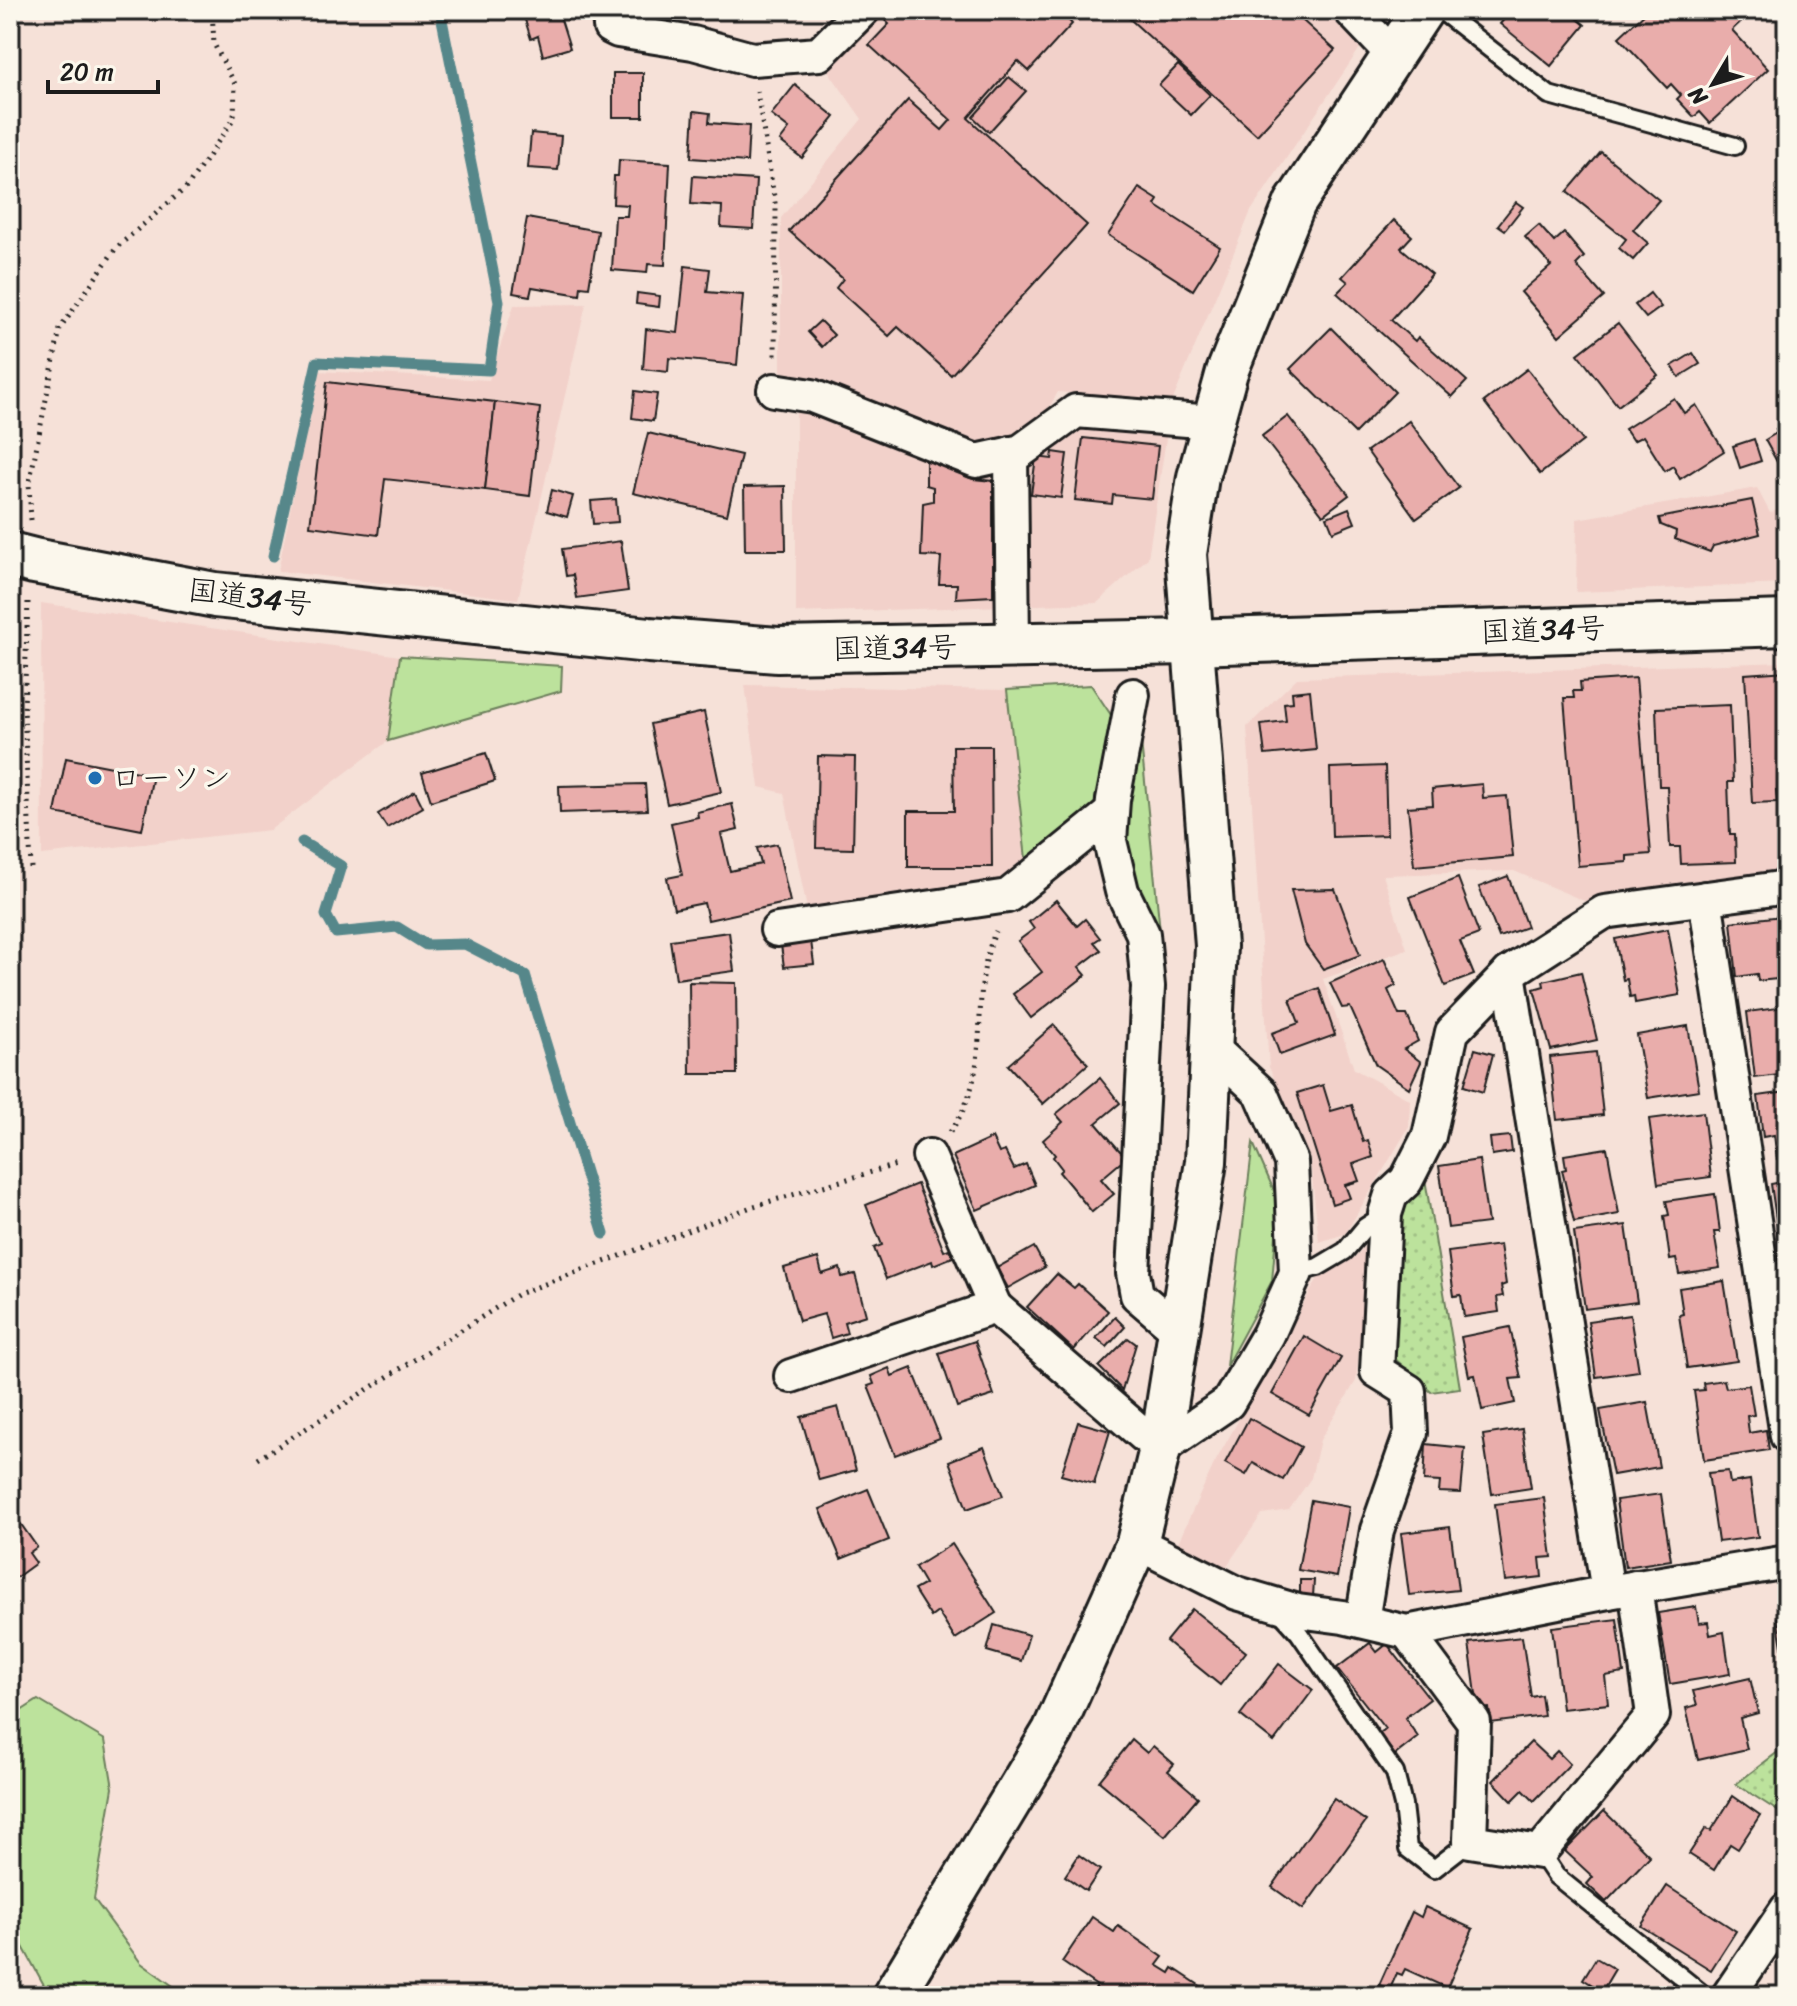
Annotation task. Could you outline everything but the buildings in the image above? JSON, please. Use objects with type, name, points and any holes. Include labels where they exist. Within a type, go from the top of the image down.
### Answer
[{"type":"highway","name":"国道34号","points":[[22,558],[215,595],[649,640],[778,650],[1191,642],[1787,623]]},
{"type":"street","points":[[609,10],[610,27],[618,31],[693,43],[752,59],[819,54],[863,10]]},
{"type":"street","points":[[1350,10],[1392,54]]},
{"type":"street","points":[[893,1996],[1053,1731],[1137,1543],[1160,1449],[1206,1162],[1216,946],[1186,554],[1198,477],[1227,372],[1295,203],[1423,10]]},
{"type":"street","points":[[774,390],[812,396],[976,461],[1021,451],[1076,411],[1212,422]]},
{"type":"street","points":[[1011,453],[1013,646]]},
{"type":"street","points":[[1133,695],[1112,812],[1110,841],[1122,891],[1143,934],[1148,987],[1133,1273],[1137,1295],[1179,1331]]},
{"type":"street","points":[[777,930],[1008,896],[1112,812]]},
{"type":"street","points":[[1362,1621],[1377,1530],[1411,1433],[1409,1391],[1377,1371],[1385,1214],[1391,1195],[1406,1181],[1429,1136],[1452,1032],[1509,973],[1604,912],[1787,887]]},
{"type":"street","points":[[1705,898],[1787,1436]]},
{"type":"street","points":[[1407,1632],[1474,1722],[1470,1841],[1540,1852],[1653,1715],[1622,1590],[1509,973]]},
{"type":"street","points":[[1160,1449],[1228,1403],[1268,1335],[1296,1273],[1291,1162],[1261,1093],[1211,1047]]},
{"type":"street","points":[[929,1156],[995,1307],[1160,1449]]},
{"type":"street","points":[[791,1376],[995,1307]]},
{"type":"street","points":[[1137,1543],[1237,1593],[1298,1611],[1407,1632],[1787,1562]]},
{"type":"street","points":[[1728,1996],[1787,1909]]},
{"type":"lane","points":[[1440,10],[1549,95],[1735,146]]},
{"type":"lane","points":[[1296,1273],[1318,1267],[1345,1251],[1365,1227],[1385,1214]]},
{"type":"lane","points":[[1271,1602],[1299,1633],[1395,1773],[1403,1805],[1408,1849],[1434,1869],[1470,1841]]},
{"type":"lane","points":[[1540,1852],[1556,1876],[1705,1996]]},
{"type":"path","points":[[31,868],[24,708],[28,599],[22,558],[29,485],[60,329],[116,248],[188,186],[234,118],[235,84],[214,44],[212,10]]},
{"type":"path","points":[[752,59],[776,209],[774,390]]},
{"type":"path","points":[[258,1459],[518,1294],[754,1206],[929,1156],[963,1114],[973,1086],[980,1049],[982,987],[991,942],[1008,896]]},
{"type":"shaded area","points":[[873,10],[1330,10],[1364,42],[1251,211],[1172,402],[1058,392],[1042,420],[1011,442],[968,447],[781,371],[781,218],[862,119],[822,62]]},
{"type":"shaded area","points":[[586,304],[518,599],[278,571],[318,371],[489,380],[514,305]]},
{"type":"shaded area","points":[[796,406],[981,473],[1094,421],[1167,432],[1148,558],[1097,603],[796,613]]},
{"type":"shaded area","points":[[1757,488],[1770,513],[1787,505],[1787,584],[1576,592],[1577,519]]},
{"type":"shaded area","points":[[41,603],[400,656],[388,741],[270,830],[42,855]]},
{"type":"shaded area","points":[[1787,662],[1787,871],[1589,903],[1514,871],[1383,875],[1407,949],[1323,979],[1354,1069],[1410,1100],[1409,1127],[1345,1234],[1319,1242],[1310,1158],[1269,1067],[1247,727],[1297,678]]},
{"type":"shaded area","points":[[745,685],[1007,690],[1026,859],[1006,884],[807,909],[784,793],[759,787]]},
{"type":"shaded area","points":[[1370,1241],[1356,1381],[1320,1440],[1311,1478],[1289,1510],[1262,1514],[1222,1573],[1176,1547],[1213,1466],[1323,1269],[1354,1258]]},
{"type":"green space","points":[[400,656],[562,666],[561,691],[388,741]]},
{"type":"green space","points":[[1091,685],[1113,718],[1100,800],[1026,859],[1007,690]]},
{"type":"green space","points":[[1139,722],[1162,951],[1121,852]]},
{"type":"green space","points":[[1253,1143],[1279,1202],[1272,1281],[1226,1366]]},
{"type":"green space","points":[[1425,1179],[1460,1388],[1431,1392],[1392,1356],[1401,1210]]},
{"type":"green space","points":[[38,1700],[105,1740],[113,1788],[94,1899],[141,1963],[187,1996],[50,1996],[10,1923],[10,1718]]},
{"type":"green space","points":[[1787,1745],[1787,1817],[1736,1784]]},
{"type":"waterway","points":[[273,556],[317,362],[489,370],[499,301],[440,10]]},
{"type":"waterway","points":[[302,842],[341,866],[326,915],[336,933],[397,927],[426,945],[465,944],[525,975],[604,1234]]},
{"type":"place","name":"ローソン","points":[[95,778]]}]
